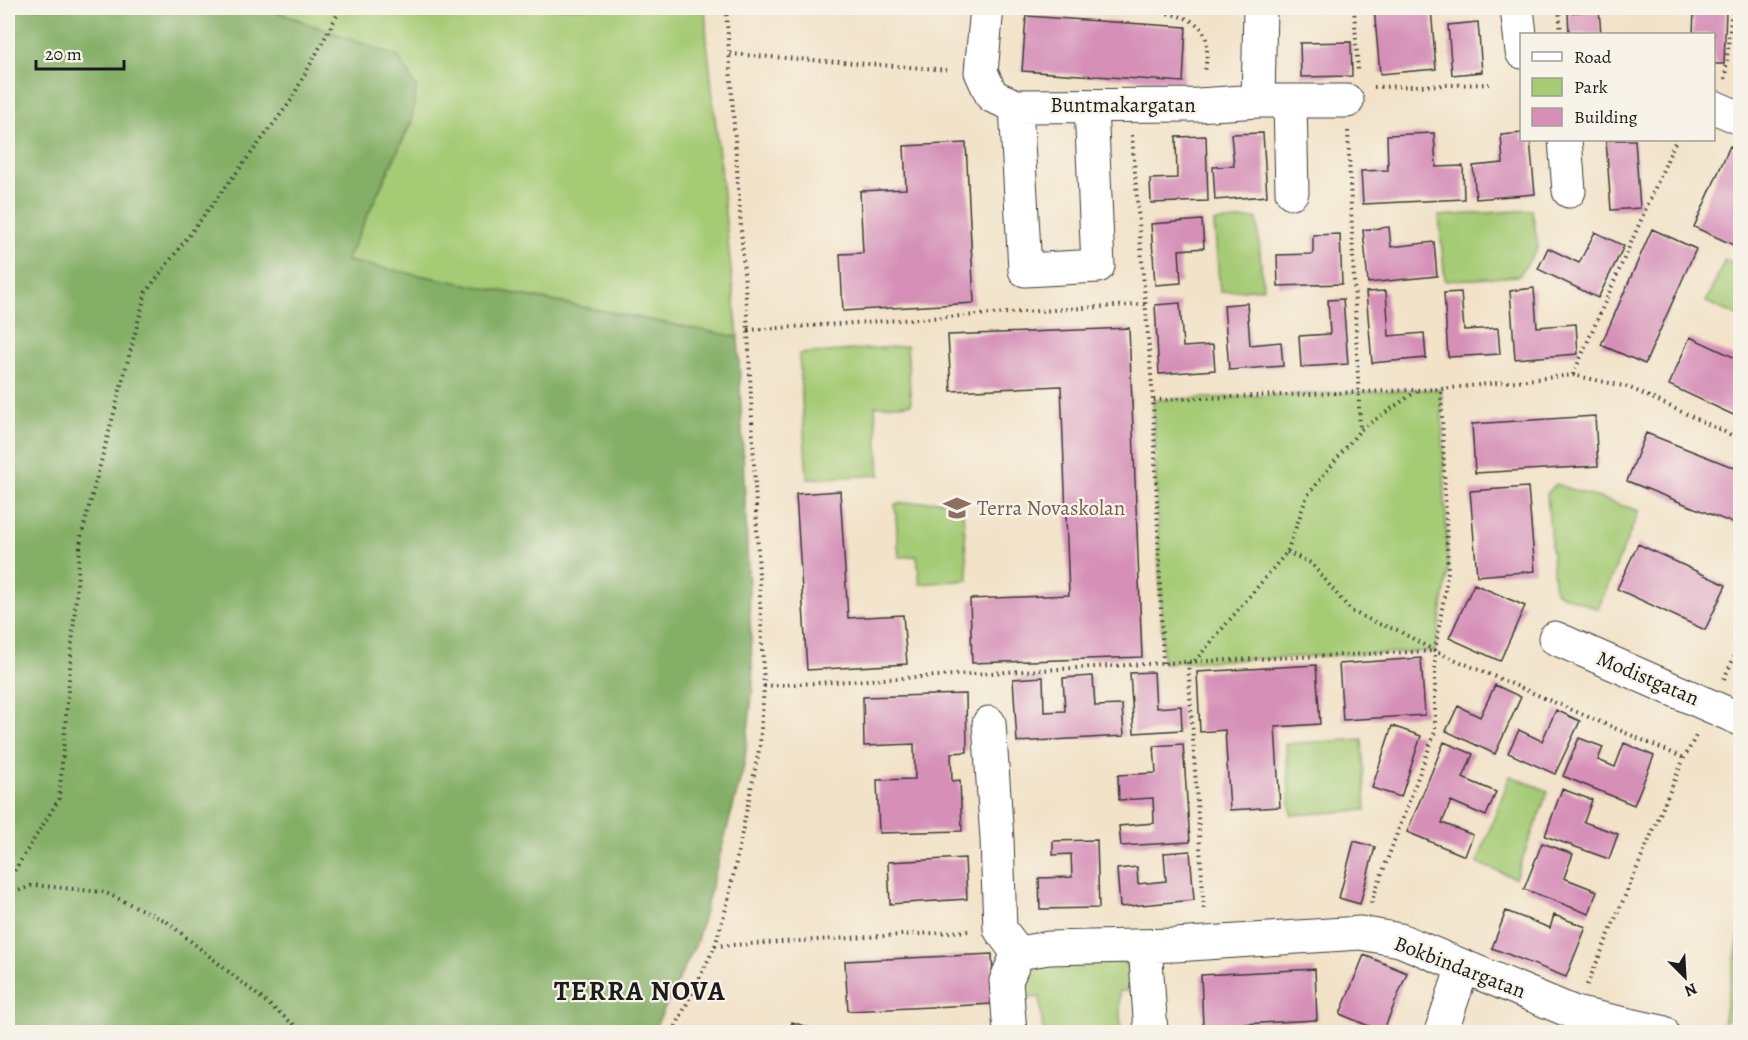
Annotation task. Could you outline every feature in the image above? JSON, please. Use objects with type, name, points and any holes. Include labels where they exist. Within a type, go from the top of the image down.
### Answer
[{"type":"street","points":[[981,72],[987,8]]},
{"type":"street","points":[[1258,101],[1260,8]]},
{"type":"street","points":[[1517,8],[1520,41]]},
{"type":"street","name":"Buntmakargatan","points":[[981,72],[992,96],[1016,106],[1198,105],[1290,101],[1353,88]]},
{"type":"street","points":[[1719,97],[1740,118]]},
{"type":"street","points":[[1290,101],[1292,192]]},
{"type":"street","points":[[1016,106],[1025,270],[1098,266],[1090,105]]},
{"type":"street","points":[[1565,141],[1569,191]]},
{"type":"street","name":"Modistgatan","points":[[1555,638],[1740,719]]},
{"type":"street","points":[[989,723],[997,839],[1009,941],[1006,981],[1010,1032]]},
{"type":"street","name":"Bokbindargatan","points":[[1009,941],[1049,948],[1160,946],[1360,933],[1400,940],[1575,1013],[1662,1032]]},
{"type":"street","points":[[1151,1032],[1160,946]]},
{"type":"street","points":[[1441,1032],[1463,966]]},
{"type":"path","points":[[8,881],[59,799],[81,537],[146,292],[290,102],[341,8]]},
{"type":"path","points":[[673,1032],[715,946],[728,901],[760,745],[764,687],[748,330],[726,8]]},
{"type":"path","points":[[1090,8],[1179,16],[1197,24],[1204,33],[1207,46],[1205,76]]},
{"type":"path","points":[[1354,8],[1353,88],[1360,430]]},
{"type":"path","points":[[1559,8],[1561,33]]},
{"type":"path","points":[[1719,97],[1727,65],[1731,10],[1740,13]]},
{"type":"path","points":[[730,54],[981,72]]},
{"type":"path","points":[[1130,106],[1153,400],[1163,663]]},
{"type":"path","points":[[1573,375],[1676,141]]},
{"type":"path","points":[[748,330],[1145,304]]},
{"type":"path","points":[[1153,400],[1441,389],[1573,375],[1628,387],[1740,439]]},
{"type":"path","points":[[1360,933],[1435,732],[1435,651],[1448,572],[1441,389]]},
{"type":"path","points":[[1195,662],[1287,552],[1307,496],[1360,430],[1419,390]]},
{"type":"path","points":[[1287,552],[1311,563],[1351,611],[1397,630],[1435,651],[1684,758]]},
{"type":"path","points":[[1575,1013],[1684,758],[1740,644]]},
{"type":"path","points":[[764,687],[1163,663],[1435,651]]},
{"type":"path","points":[[1160,946],[1204,909],[1188,662]]},
{"type":"path","points":[[8,895],[33,885],[104,892],[125,901],[166,921],[303,1032]]},
{"type":"path","points":[[715,946],[1009,941]]},
{"type":"green space","points":[[8,8],[266,8],[399,57],[416,87],[412,120],[346,261],[738,337],[753,687],[744,766],[696,944],[653,1032],[8,1032]]},
{"type":"green space","points":[[266,8],[705,8],[738,337],[346,261],[412,121],[303,21]]},
{"type":"green space","points":[[1532,210],[1538,247],[1519,276],[1445,281],[1439,216]]},
{"type":"green space","points":[[1257,218],[1263,288],[1220,292],[1214,222]]},
{"type":"green space","points":[[1725,259],[1740,266],[1740,317],[1706,302]]},
{"type":"green space","points":[[907,346],[911,404],[875,406],[880,475],[807,479],[799,354]]},
{"type":"green space","points":[[1441,389],[1448,572],[1435,651],[1163,663],[1153,400]]},
{"type":"green space","points":[[1556,484],[1639,511],[1598,609],[1555,592],[1547,494]]},
{"type":"green space","points":[[962,499],[968,580],[920,584],[917,556],[899,557],[895,504]]},
{"type":"green space","points":[[1362,739],[1366,810],[1291,815],[1286,744]]},
{"type":"green space","points":[[1510,776],[1548,791],[1515,878],[1477,863]]},
{"type":"green space","points":[[1740,931],[1740,1014],[1723,1022]]},
{"type":"green space","points":[[1117,959],[1134,971],[1142,990],[1119,991],[1121,1032],[1043,1032],[1040,997],[1020,999],[1020,985],[1026,975],[1036,968],[1063,961]]},
{"type":"building","points":[[1374,8],[1431,8],[1436,69],[1380,74]]},
{"type":"building","points":[[1694,9],[1726,11],[1724,64],[1715,64],[1715,33],[1693,33]]},
{"type":"building","points":[[1599,10],[1601,33],[1569,33],[1568,13]]},
{"type":"building","points":[[1026,16],[1186,27],[1183,82],[1022,71]]},
{"type":"building","points":[[1478,22],[1482,72],[1452,75],[1448,25]]},
{"type":"building","points":[[1351,42],[1352,76],[1301,77],[1300,43]]},
{"type":"building","points":[[1263,133],[1267,196],[1215,200],[1213,167],[1234,166],[1231,134]]},
{"type":"building","points":[[1434,133],[1436,167],[1463,166],[1464,199],[1363,204],[1361,171],[1388,170],[1387,135]]},
{"type":"building","points":[[1520,133],[1520,141],[1530,141],[1535,194],[1476,199],[1473,166],[1503,163],[1501,135]]},
{"type":"building","points":[[1206,136],[1208,201],[1151,203],[1150,179],[1177,178],[1176,137]]},
{"type":"building","points":[[1606,141],[1635,141],[1640,208],[1611,210]]},
{"type":"building","points":[[966,143],[974,303],[843,311],[840,254],[863,253],[860,191],[906,189],[904,146]]},
{"type":"building","points":[[1730,146],[1740,151],[1740,248],[1694,227]]},
{"type":"building","points":[[1202,220],[1204,248],[1179,250],[1181,283],[1155,285],[1151,224]]},
{"type":"building","points":[[1389,227],[1391,247],[1434,242],[1437,276],[1368,283],[1363,230]]},
{"type":"building","points":[[1652,229],[1696,249],[1645,364],[1601,345]]},
{"type":"building","points":[[1595,232],[1624,246],[1598,298],[1538,269],[1548,248],[1579,263]]},
{"type":"building","points":[[1340,234],[1342,284],[1278,286],[1277,255],[1313,254],[1313,235]]},
{"type":"building","points":[[1534,288],[1537,327],[1576,324],[1578,354],[1515,359],[1510,291]]},
{"type":"building","points":[[1386,291],[1389,336],[1424,333],[1426,358],[1372,363],[1366,292]]},
{"type":"building","points":[[1461,292],[1464,330],[1498,328],[1500,354],[1448,357],[1444,293]]},
{"type":"building","points":[[1343,299],[1348,364],[1301,367],[1299,336],[1330,334],[1328,300]]},
{"type":"building","points":[[1180,303],[1183,347],[1213,345],[1215,370],[1159,374],[1155,305]]},
{"type":"building","points":[[1247,303],[1250,345],[1281,342],[1283,366],[1229,370],[1224,305]]},
{"type":"building","points":[[1129,328],[1142,657],[972,663],[970,599],[1069,595],[1061,386],[951,391],[948,335]]},
{"type":"building","points":[[1690,337],[1740,360],[1740,418],[1669,385]]},
{"type":"building","points":[[1595,416],[1598,466],[1475,473],[1472,424]]},
{"type":"building","points":[[1646,433],[1740,470],[1740,526],[1627,481]]},
{"type":"building","points":[[1528,487],[1535,571],[1477,576],[1470,491]]},
{"type":"building","points":[[840,491],[848,618],[903,615],[907,664],[807,670],[796,494]]},
{"type":"building","points":[[1638,544],[1726,585],[1705,630],[1617,589]]},
{"type":"building","points":[[1474,584],[1525,606],[1500,661],[1449,638]]},
{"type":"building","points":[[1421,658],[1425,715],[1343,720],[1339,664]]},
{"type":"building","points":[[1316,665],[1320,724],[1275,727],[1280,807],[1230,810],[1225,730],[1200,732],[1197,672]]},
{"type":"building","points":[[1154,672],[1156,708],[1181,706],[1182,730],[1134,733],[1130,673]]},
{"type":"building","points":[[1093,676],[1095,706],[1122,705],[1124,736],[1017,742],[1013,679],[1043,677],[1044,712],[1065,711],[1063,678]]},
{"type":"building","points":[[1495,685],[1521,697],[1495,754],[1446,731],[1458,706],[1480,717]]},
{"type":"building","points":[[966,694],[967,752],[951,753],[952,781],[960,780],[962,831],[879,833],[877,780],[915,779],[914,744],[864,746],[863,697]]},
{"type":"building","points":[[1556,710],[1580,721],[1555,774],[1508,753],[1519,730],[1542,741]]},
{"type":"building","points":[[1392,726],[1421,736],[1401,797],[1372,788]]},
{"type":"building","points":[[1579,738],[1603,747],[1598,760],[1615,767],[1624,743],[1654,756],[1634,805],[1563,776]]},
{"type":"building","points":[[1444,742],[1473,754],[1463,778],[1496,792],[1486,816],[1451,801],[1442,823],[1473,835],[1465,856],[1407,832]]},
{"type":"building","points":[[1183,744],[1190,842],[1121,846],[1119,826],[1154,823],[1153,798],[1119,800],[1118,775],[1156,773],[1154,746]]},
{"type":"building","points":[[1562,789],[1592,800],[1584,822],[1618,834],[1609,859],[1545,836]]},
{"type":"building","points":[[1097,840],[1099,908],[1040,909],[1039,878],[1072,877],[1071,854],[1053,855],[1053,841]]},
{"type":"building","points":[[1354,841],[1375,847],[1360,904],[1339,898]]},
{"type":"building","points":[[1542,843],[1573,854],[1564,878],[1597,891],[1589,914],[1524,889]]},
{"type":"building","points":[[1190,851],[1194,900],[1120,907],[1117,869],[1137,867],[1138,884],[1166,881],[1164,853]]},
{"type":"building","points":[[965,858],[967,899],[890,904],[888,862]]},
{"type":"building","points":[[1506,911],[1550,928],[1554,915],[1586,927],[1566,977],[1492,948]]},
{"type":"building","points":[[992,954],[994,1004],[848,1011],[845,961]]},
{"type":"building","points":[[1364,955],[1407,973],[1383,1032],[1340,1014]]},
{"type":"building","points":[[1315,969],[1317,1020],[1203,1026],[1201,975]]},
{"type":"building","points":[[792,1022],[821,1032],[789,1032]]},
{"type":"place","name":"Terra Novaskolan","points":[[957,508]]},
{"type":"district","name":"TERRA NOVA","points":[[640,991]]}]
